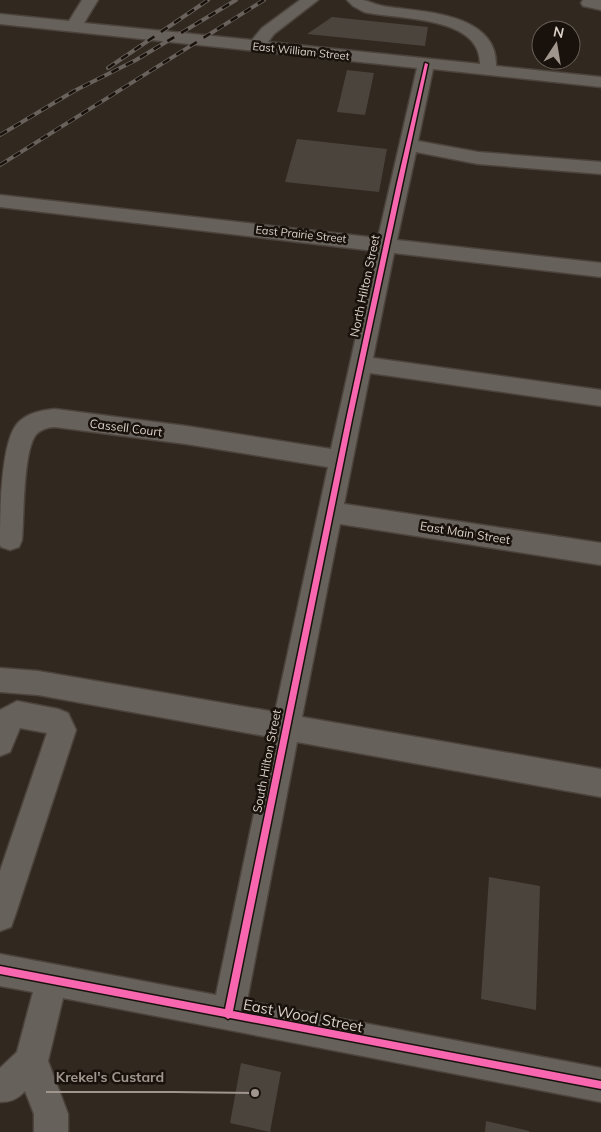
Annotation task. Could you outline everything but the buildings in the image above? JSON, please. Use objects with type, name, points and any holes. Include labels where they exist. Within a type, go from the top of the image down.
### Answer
[{"type":"street","points":[[74,27],[90,0]]},
{"type":"street","points":[[256,46],[268,32],[310,0]]},
{"type":"street","points":[[355,0],[360,5],[369,9],[428,18],[466,27],[476,35],[488,52],[488,70]]},
{"type":"street","name":"East William Street","points":[[0,19],[601,82]]},
{"type":"street","name":"North Hilton Street","points":[[329,512],[426,64]]},
{"type":"street","points":[[408,145],[478,158],[601,168]]},
{"type":"street","name":"East Prairie Street","points":[[0,201],[601,270]]},
{"type":"street","points":[[360,364],[601,398]]},
{"type":"street","name":"Cassell Court","points":[[10,540],[16,458],[25,430],[42,419],[55,418],[186,435],[340,460]]},
{"type":"street","name":"East Main Street","points":[[329,512],[601,554]]},
{"type":"street","name":"South Hilton Street","points":[[228,1015],[329,512]]},
{"type":"street","points":[[0,680],[38,683],[601,783]]},
{"type":"street","points":[[0,743],[8,720],[17,714],[58,722],[62,730],[3,900]]},
{"type":"street","name":"East Wood Street","points":[[0,970],[601,1085]]},
{"type":"street","points":[[0,1085],[8,1085],[31,1061],[52,980]]},
{"type":"street","points":[[31,1061],[51,1114],[51,1132]]},
{"type":"railway","points":[[108,68],[208,0]]},
{"type":"railway","points":[[0,135],[74,91],[136,60],[236,0]]},
{"type":"railway","points":[[0,165],[264,0]]},
{"type":"cycle path","points":[[228,1015],[349,420],[426,64]]},
{"type":"cycle path","points":[[0,970],[601,1085]]},
{"type":"place","name":"Krekel's Custard","points":[[255,1093]]}]
